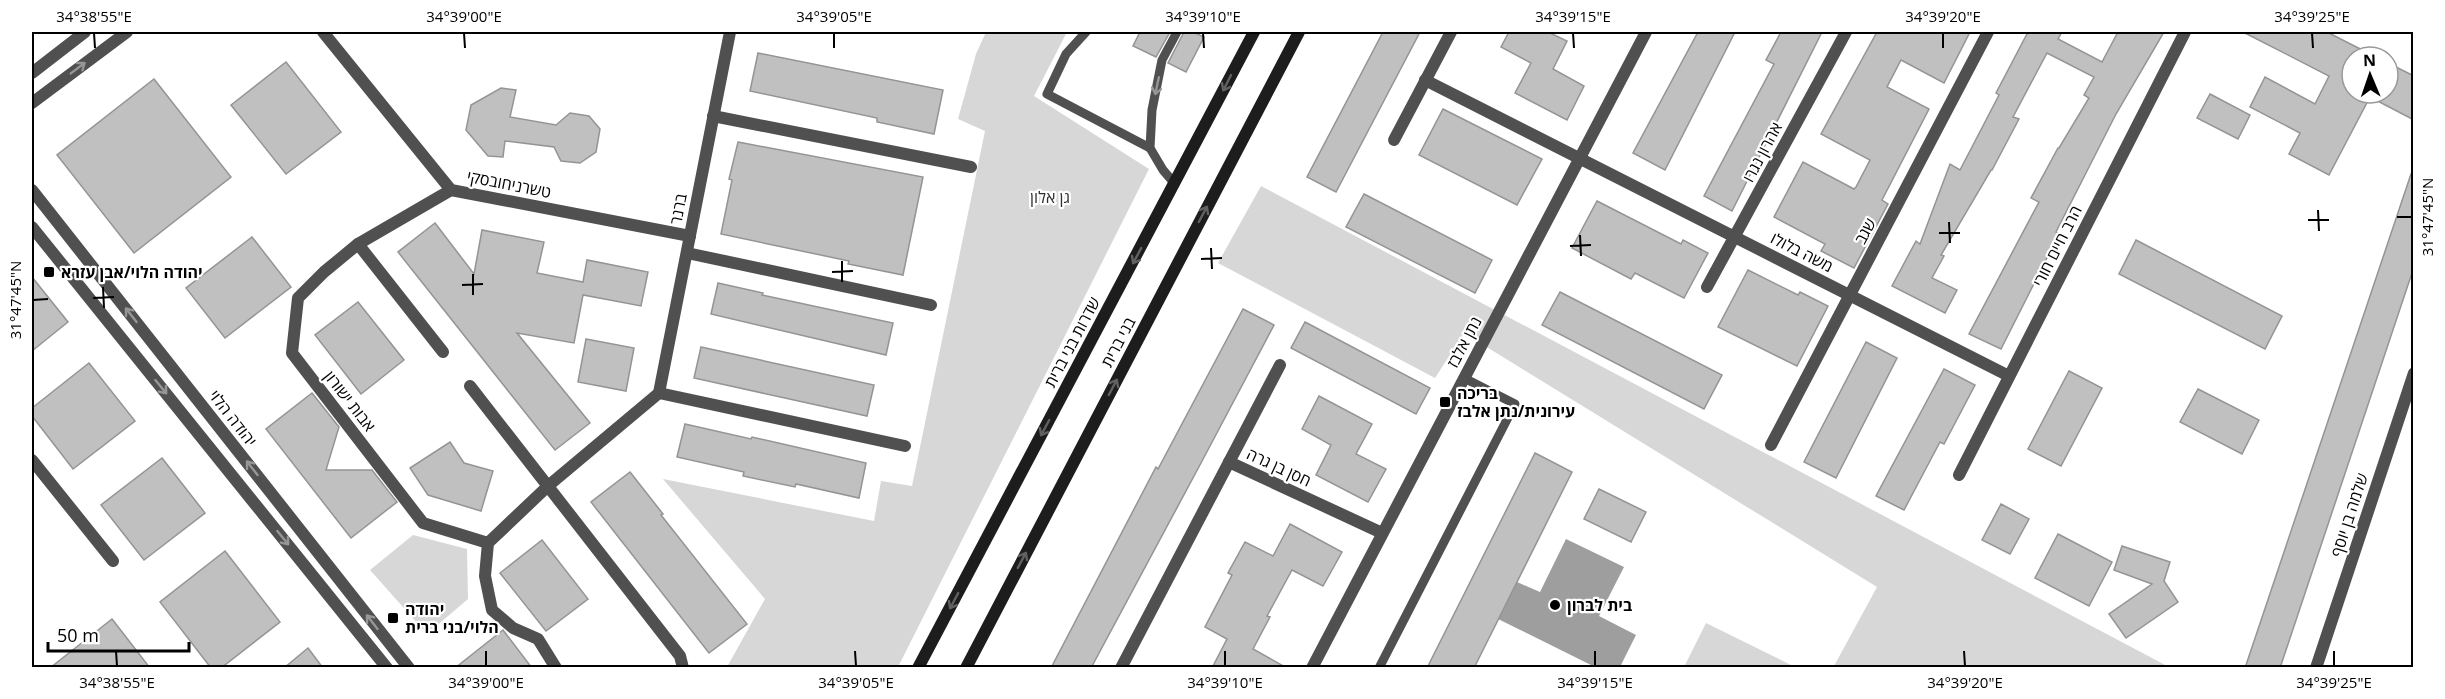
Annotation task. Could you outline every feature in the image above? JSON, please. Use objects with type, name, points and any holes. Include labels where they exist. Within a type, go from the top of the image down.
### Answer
[{"type":"main road","name":"שדרות בני ברית","points":[[918,668],[1254,32]]},
{"type":"main road","name":"בני ברית","points":[[966,668],[1299,32]]},
{"type":"street","points":[[32,73],[85,32]]},
{"type":"street","points":[[32,104],[127,32]]},
{"type":"street","name":"טשרניחובסקי","points":[[322,32],[452,190],[690,236]]},
{"type":"street","name":"ברנר","points":[[659,393],[730,32]]},
{"type":"street","points":[[1394,140],[1451,32]]},
{"type":"street","name":"נתן אלבז","points":[[1312,668],[1646,32]]},
{"type":"street","name":"אהרון נגרו","points":[[1707,287],[1846,32]]},
{"type":"street","name":"שגב","points":[[1771,445],[1988,32]]},
{"type":"street","name":"הרב חיים חורי","points":[[1959,476],[2185,32]]},
{"type":"street","name":"משה בלולו","points":[[1425,80],[2009,376]]},
{"type":"street","points":[[713,116],[971,166]]},
{"type":"street","name":"יהודה הלוי","points":[[32,190],[409,668]]},
{"type":"street","name":"אבות ישורון","points":[[452,190],[358,244],[324,272],[298,298],[292,353],[423,524],[488,543]]},
{"type":"street","points":[[32,227],[387,668]]},
{"type":"street","points":[[358,244],[443,352]]},
{"type":"street","points":[[687,254],[931,305]]},
{"type":"street","name":"חסן בן גרה","points":[[1280,365],[1229,462],[1382,533]]},
{"type":"street","name":"שלמה בן יוסף","points":[[2316,668],[2414,373]]},
{"type":"street","points":[[470,386],[680,656],[683,668]]},
{"type":"street","points":[[556,668],[538,639],[513,628],[492,610],[485,576],[488,543],[548,486],[659,393],[905,446]]},
{"type":"street","points":[[32,460],[113,561]]},
{"type":"street","points":[[1120,668],[1229,462]]},
{"type":"lane","points":[[1086,32],[1066,54],[1047,94],[1150,148],[1163,170],[1175,184]]},
{"type":"lane","points":[[1150,148],[1152,110],[1162,60],[1177,32]]},
{"type":"lane","points":[[1380,668],[1515,404],[1464,378]]},
{"type":"green space","name":"גן אלון","points":[[986,32],[1067,32],[1034,96],[1149,169],[898,667],[727,667],[765,599],[663,479],[874,521],[881,481],[912,486],[985,131],[958,119],[976,54]]},
{"type":"green space","points":[[1261,186],[2169,667],[1834,666],[1877,587],[1464,333],[1435,378],[1218,263]]},
{"type":"green space","points":[[413,535],[467,549],[468,599],[427,634],[370,570]]},
{"type":"green space","points":[[1706,623],[1795,667],[1684,667]]},
{"type":"shaded area","name":"בית לברון","points":[[1566,539],[1624,567],[1599,616],[1636,635],[1620,667],[1595,667],[1498,619],[1517,582],[1540,592]]},
{"type":"building","points":[[1140,32],[1170,32],[1156,57],[1133,46]]},
{"type":"building","points":[[1184,32],[1193,32],[1204,37],[1186,72],[1168,63]]},
{"type":"building","points":[[1383,32],[1420,32],[1336,192],[1307,177]]},
{"type":"building","points":[[1509,32],[1548,32],[1567,41],[1553,69],[1584,86],[1567,120],[1515,93],[1531,63],[1501,47]]},
{"type":"building","points":[[1698,32],[1735,32],[1665,170],[1633,153]]},
{"type":"building","points":[[1781,32],[1822,32],[1732,211],[1704,196],[1774,64],[1766,60]]},
{"type":"building","points":[[1877,32],[1970,32],[1944,83],[1901,60],[1887,87],[1929,109],[1882,200],[1888,204],[1854,268],[1821,251],[1825,244],[1774,217],[1803,162],[1854,189],[1856,187],[1870,160],[1821,134]]},
{"type":"building","points":[[2028,32],[2062,32],[2058,39],[2102,62],[2118,32],[2164,32],[2116,114],[2056,232],[2059,234],[2001,349],[1969,334],[2039,202],[2031,198],[2089,98],[2084,95],[2094,77],[2047,53],[2013,117],[2019,119],[1992,170],[1941,255],[1944,256],[1932,278],[1957,290],[1945,313],[1892,286],[1916,241],[1920,244],[1950,164],[1960,170],[1999,95],[1996,93]]},
{"type":"building","points":[[2243,32],[2327,32],[2352,45],[2340,45],[2340,105],[2366,105],[2329,175],[2289,154],[2300,133],[2250,107],[2265,77],[2315,104],[2329,76]]},
{"type":"building","points":[[758,53],[943,90],[934,134],[877,122],[877,118],[750,91]]},
{"type":"building","points":[[286,62],[341,132],[286,174],[231,105]]},
{"type":"building","points":[[2400,69],[2414,76],[2414,120],[2385,105],[2400,105]]},
{"type":"building","points":[[154,79],[231,177],[134,253],[57,155]]},
{"type":"building","points":[[501,88],[516,90],[510,117],[556,125],[570,113],[589,116],[600,129],[596,152],[580,163],[561,161],[554,147],[505,141],[503,157],[488,156],[466,130],[471,105]]},
{"type":"building","points":[[2210,94],[2250,115],[2238,139],[2197,118]]},
{"type":"building","points":[[1443,109],[1542,159],[1517,205],[1419,155]]},
{"type":"building","points":[[738,142],[923,177],[903,275],[721,234],[732,180],[729,179]]},
{"type":"building","points":[[2411,174],[2414,175],[2414,267],[2280,668],[2245,668]]},
{"type":"building","points":[[1364,194],[1492,260],[1475,293],[1346,227]]},
{"type":"building","points":[[1597,201],[1681,244],[1683,240],[1708,253],[1684,298],[1635,273],[1631,279],[1572,248]]},
{"type":"building","points":[[435,223],[474,274],[482,230],[544,242],[537,273],[583,282],[587,260],[648,272],[641,306],[583,295],[574,343],[517,333],[590,423],[555,450],[398,252]]},
{"type":"building","points":[[252,237],[291,287],[225,338],[186,288]]},
{"type":"building","points":[[2136,240],[2282,316],[2265,349],[2119,274]]},
{"type":"building","points":[[1748,270],[1798,295],[1800,292],[1828,306],[1797,366],[1718,327]]},
{"type":"building","points":[[32,277],[68,322],[32,351]]},
{"type":"building","points":[[718,283],[763,293],[762,295],[893,323],[886,355],[711,314]]},
{"type":"building","points":[[1560,292],[1722,375],[1704,409],[1542,325]]},
{"type":"building","points":[[358,302],[404,360],[361,394],[315,335]]},
{"type":"building","points":[[1243,309],[1274,325],[1201,463],[1091,668],[1051,668],[1156,467],[1158,469]]},
{"type":"building","points":[[1305,322],[1430,388],[1416,414],[1291,348]]},
{"type":"building","points":[[586,339],[634,348],[626,391],[578,382]]},
{"type":"building","points":[[1866,342],[1897,358],[1836,478],[1804,462]]},
{"type":"building","points":[[701,347],[874,385],[867,416],[694,378]]},
{"type":"building","points":[[89,363],[135,421],[73,469],[32,416],[32,408]]},
{"type":"building","points":[[1944,369],[1975,385],[1944,444],[1940,442],[1904,510],[1876,496]]},
{"type":"building","points":[[2069,371],[2102,388],[2061,466],[2028,449]]},
{"type":"building","points":[[2198,389],[2259,420],[2242,454],[2180,422]]},
{"type":"building","points":[[312,393],[339,427],[326,470],[372,470],[397,502],[351,538],[266,429]]},
{"type":"building","points":[[1319,396],[1372,424],[1356,454],[1386,469],[1368,502],[1316,475],[1331,445],[1302,429]]},
{"type":"building","points":[[685,424],[866,463],[859,498],[796,484],[795,487],[743,476],[744,472],[677,457]]},
{"type":"building","points":[[450,442],[464,463],[493,471],[481,511],[428,495],[410,468]]},
{"type":"building","points":[[1535,453],[1572,472],[1474,668],[1427,668]]},
{"type":"building","points":[[162,458],[205,513],[144,560],[101,505]]},
{"type":"building","points":[[630,472],[747,624],[709,653],[591,502]]},
{"type":"building","points":[[1599,489],[1646,512],[1631,542],[1584,519]]},
{"type":"building","points":[[2001,504],[2029,519],[2010,554],[1982,540]]},
{"type":"building","points":[[1290,524],[1342,552],[1323,586],[1292,570],[1267,616],[1270,617],[1253,649],[1287,668],[1212,668],[1227,639],[1205,627],[1232,575],[1228,573],[1245,542],[1273,556]]},
{"type":"building","points":[[2058,534],[2112,562],[2089,606],[2035,578]]},
{"type":"building","points":[[542,540],[588,599],[546,631],[500,573]]},
{"type":"building","points":[[2122,546],[2170,562],[2164,581],[2178,602],[2126,638],[2109,614],[2152,584],[2114,570]]},
{"type":"building","points":[[225,551],[280,622],[221,668],[211,668],[160,602]]},
{"type":"building","points":[[112,619],[150,668],[50,668]]},
{"type":"building","points":[[503,630],[532,668],[455,668]]},
{"type":"building","points":[[308,648],[323,668],[284,668]]},
{"type":"place","name":"יהודה הלוי/אבן עזרא","points":[[49,272]]},
{"type":"place","name":"בריכה עירונית/נתן אלבז","points":[[1445,402]]},
{"type":"place","name":"בית לברון","points":[[1555,605]]},
{"type":"place","name":"יהודה הלוי/בני ברית","points":[[393,618]]}]
